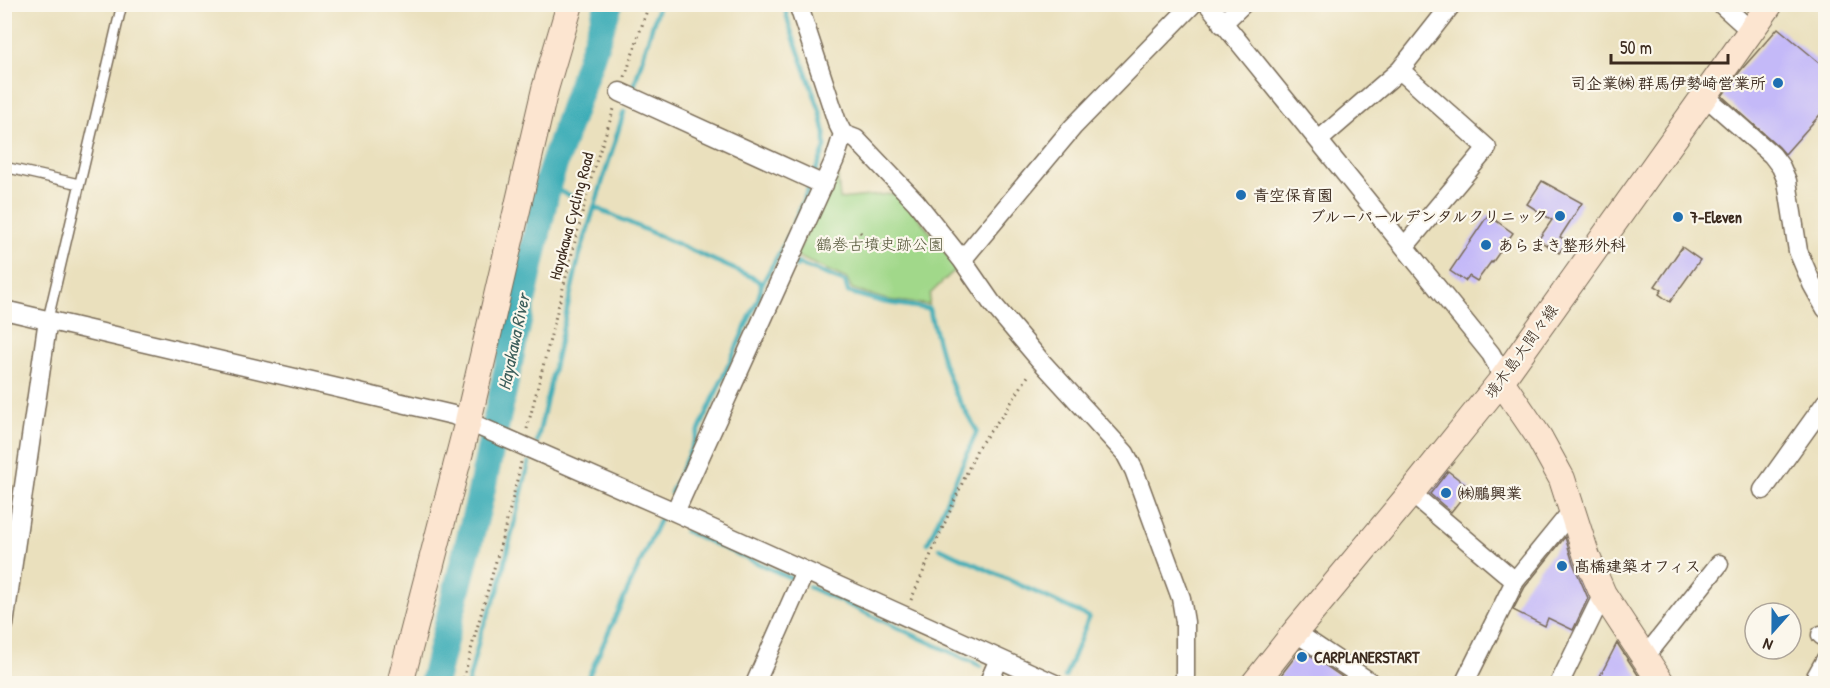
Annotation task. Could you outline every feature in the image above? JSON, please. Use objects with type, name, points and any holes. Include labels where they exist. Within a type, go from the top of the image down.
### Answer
[{"type":"street","points":[[400,684],[471,423],[543,100],[570,4]]},
{"type":"street","points":[[798,4],[843,134],[856,140],[908,194],[962,260],[991,302],[1039,359],[1125,453],[1134,470],[1181,598],[1185,622],[1185,684]]},
{"type":"street","points":[[962,260],[1074,127],[1193,4]]},
{"type":"street","points":[[1208,4],[1491,354],[1498,367],[1501,381],[1539,437],[1562,479],[1587,557],[1603,594],[1662,684]]},
{"type":"street","points":[[1222,24],[1243,4]]},
{"type":"street","points":[[1318,140],[1400,70],[1452,4]]},
{"type":"street","points":[[1721,4],[1751,31]]},
{"type":"street","name":"境木島大間々線","points":[[1254,684],[1501,381],[1770,4]]},
{"type":"street","points":[[1400,70],[1487,148],[1405,246]]},
{"type":"street","points":[[620,92],[824,185]]},
{"type":"street","points":[[1705,96],[1772,155],[1781,167],[1787,181],[1798,251],[1812,285],[1826,309]]},
{"type":"street","points":[[675,512],[836,159],[843,134]]},
{"type":"street","points":[[4,310],[453,415],[675,512],[1055,684]]},
{"type":"street","points":[[4,625],[48,319]]},
{"type":"street","points":[[1763,490],[1826,402]]},
{"type":"street","points":[[1411,493],[1515,581]]},
{"type":"street","points":[[1464,684],[1515,581],[1571,512]]},
{"type":"street","points":[[1645,657],[1719,564]]},
{"type":"street","points":[[755,684],[805,571]]},
{"type":"street","points":[[1559,684],[1603,594]]},
{"type":"street","points":[[1295,632],[1373,684]]},
{"type":"street","points":[[988,684],[999,659]]},
{"type":"street","points":[[1812,684],[1826,659]]},
{"type":"lane","points":[[48,319],[122,4]]},
{"type":"lane","points":[[4,167],[79,184]]},
{"type":"path","name":"Hayakawa Cycling Road","points":[[462,684],[472,642],[489,592],[522,445],[593,171],[649,4]]},
{"type":"path","points":[[860,232],[880,251]]},
{"type":"path","points":[[904,615],[978,447],[1005,412],[1039,359]]},
{"type":"green space","name":"鶴巻古墳史跡公園","points":[[837,170],[840,199],[900,193],[957,268],[930,294],[929,305],[887,300],[852,289],[847,279],[796,256]]},
{"type":"building","name":"司企業㈱ 群馬伊勢崎営業所","points":[[1778,28],[1826,68],[1826,108],[1785,154],[1722,96],[1741,70]]},
{"type":"building","name":"ブルーパールデンタルクリニック","points":[[1542,181],[1582,203],[1560,237],[1567,241],[1559,253],[1538,240],[1552,220],[1527,204]]},
{"type":"building","name":"あらまき整形外科","points":[[1488,215],[1513,233],[1477,281],[1469,276],[1465,281],[1450,271]]},
{"type":"building","points":[[1682,247],[1700,260],[1670,302],[1659,294],[1662,290],[1655,286]]},
{"type":"building","name":"㈱鵬興業","points":[[1448,471],[1470,488],[1451,512],[1430,494]]},
{"type":"building","name":"髙橋建築オフィス","points":[[1565,537],[1588,598],[1573,630],[1548,618],[1545,626],[1513,610],[1525,587]]},
{"type":"building","points":[[1617,643],[1644,684],[1596,684]]},
{"type":"building","name":"CARPLANERSTART","points":[[1301,649],[1342,677],[1336,684],[1274,684]]},
{"type":"waterway","name":"Hayakawa River","points":[[433,684],[479,502],[548,182],[609,4]]},
{"type":"waterway","points":[[634,86],[659,4]]},
{"type":"waterway","points":[[784,4],[789,25],[820,111],[825,134],[825,148],[815,172]]},
{"type":"waterway","points":[[537,442],[579,257],[624,112]]},
{"type":"waterway","points":[[547,186],[571,196]]},
{"type":"waterway","points":[[761,286],[788,237],[808,189]]},
{"type":"waterway","points":[[594,207],[761,283],[758,299],[671,493]]},
{"type":"waterway","points":[[796,267],[797,263],[845,282],[848,292],[883,302],[929,309],[943,361],[955,393],[977,431],[928,543]]},
{"type":"waterway","points":[[468,684],[481,632],[498,591],[529,462]]},
{"type":"waterway","points":[[585,684],[660,519]]},
{"type":"waterway","points":[[685,531],[791,578]]},
{"type":"waterway","points":[[940,548],[1089,617],[1065,677]]},
{"type":"waterway","points":[[809,587],[981,666]]},
{"type":"place","name":"司企業㈱ 群馬伊勢崎営業所","points":[[1778,83]]},
{"type":"place","name":"青空保育園","points":[[1241,195]]},
{"type":"place","name":"ブルーパールデンタルクリニック","points":[[1560,216]]},
{"type":"place","name":"7-Eleven","points":[[1678,217]]},
{"type":"place","name":"あらまき整形外科","points":[[1486,245]]},
{"type":"place","name":"㈱鵬興業","points":[[1446,493]]},
{"type":"place","name":"髙橋建築オフィス","points":[[1562,566]]},
{"type":"place","name":"CARPLANERSTART","points":[[1302,657]]}]
